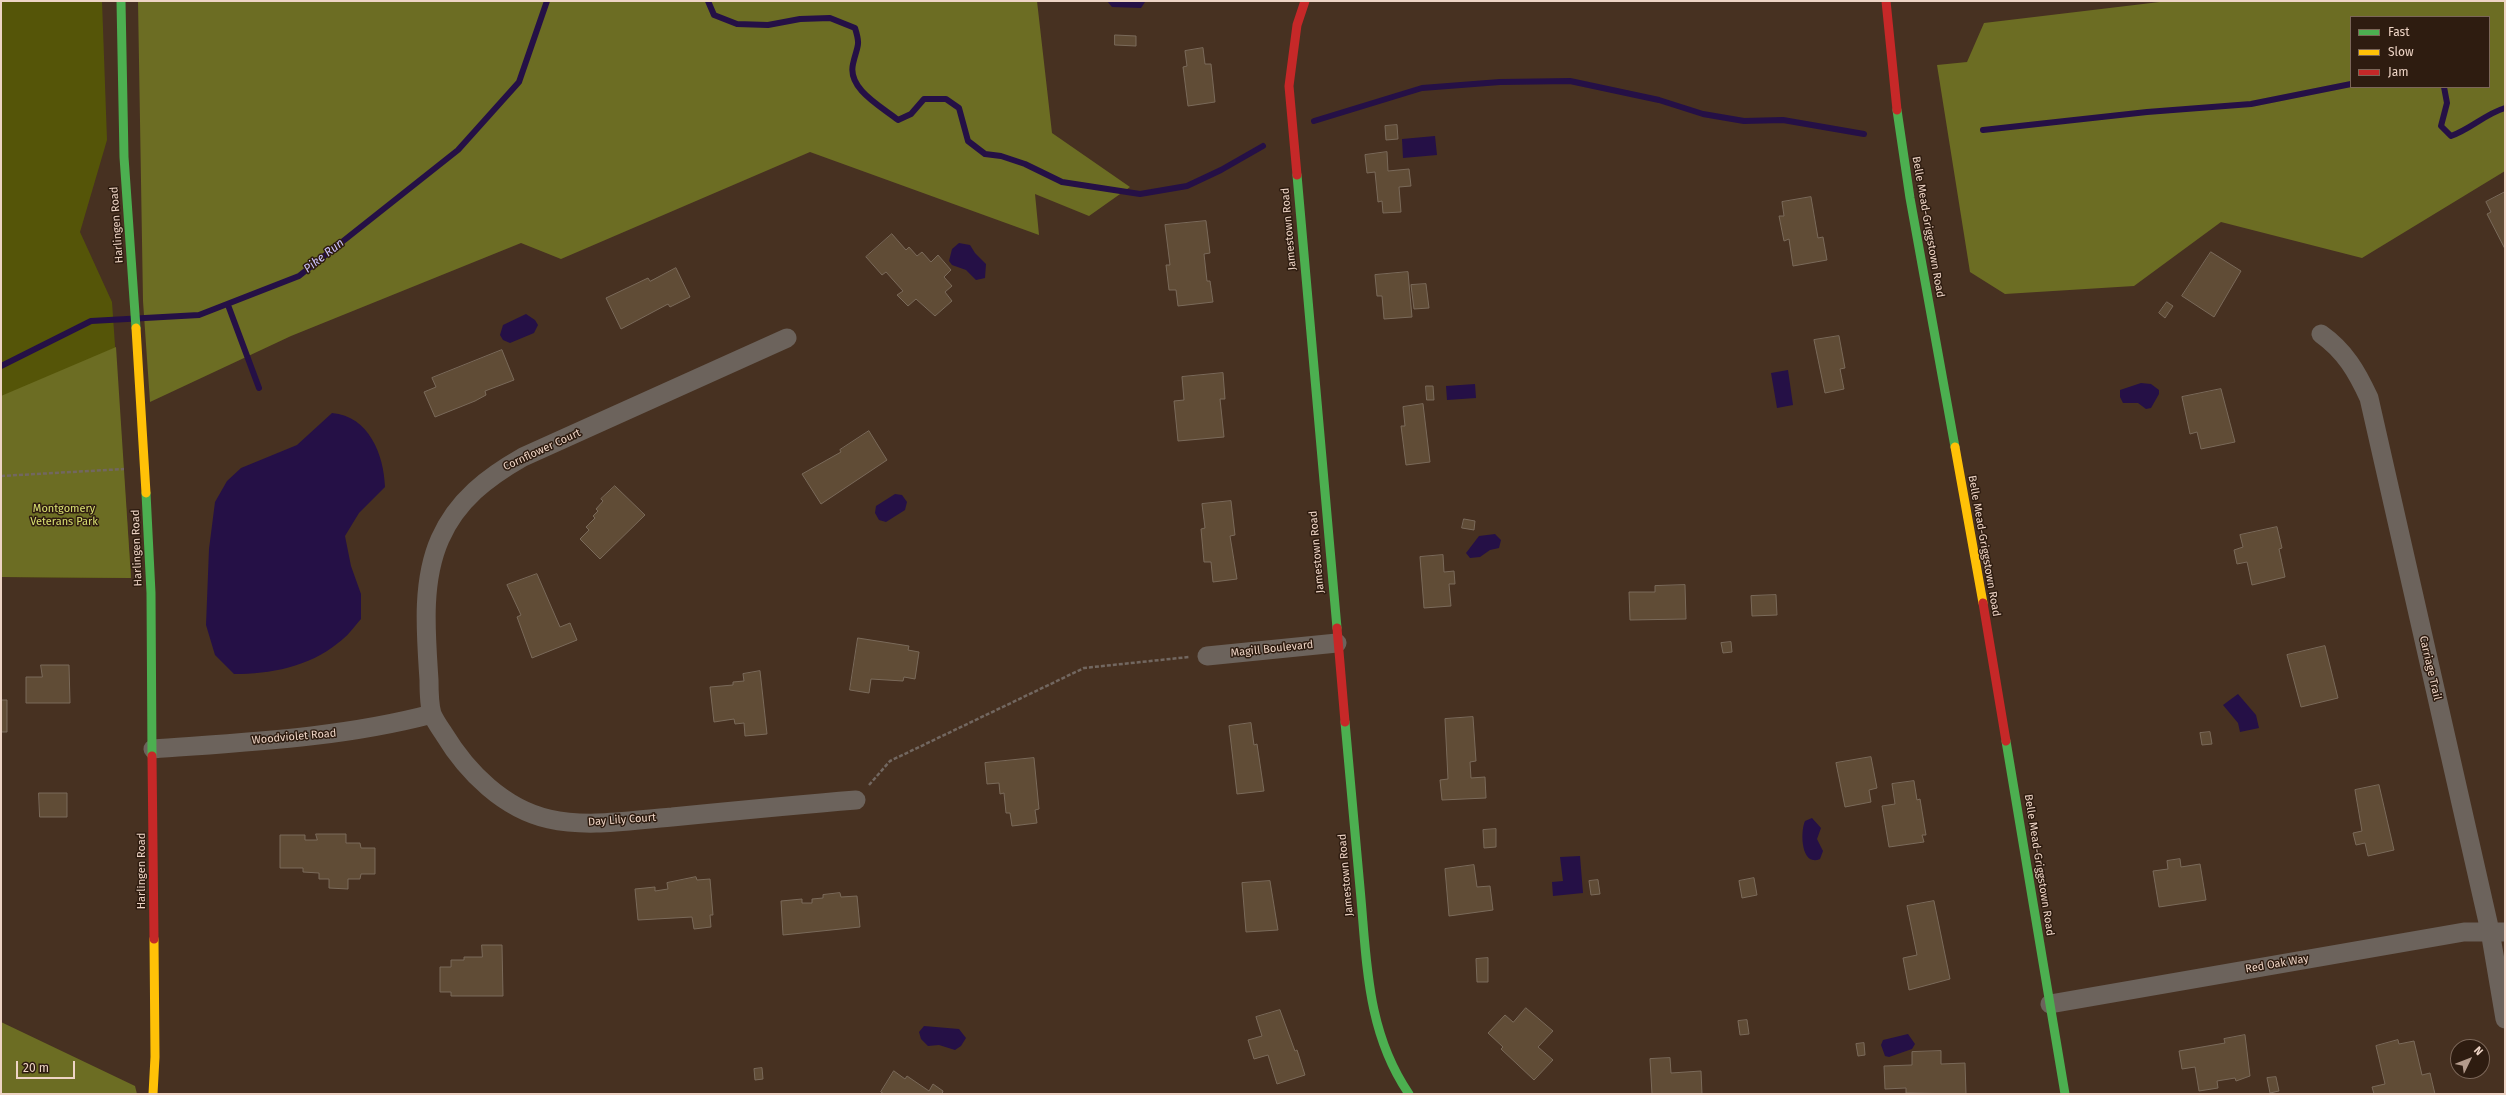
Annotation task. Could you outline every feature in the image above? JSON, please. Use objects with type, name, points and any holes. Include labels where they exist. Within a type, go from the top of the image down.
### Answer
[{"type":"street","name":"Harlingen Road","points":[[121,1],[124,157],[134,295],[150,577],[155,1049],[153,1094]]},
{"type":"street","name":"Jamestown Road","points":[[1305,1],[1297,25],[1289,86],[1337,643],[1370,1000],[1378,1031],[1391,1064],[1409,1094]]},
{"type":"street","name":"Belle Mead-Griggstown Road","points":[[1886,1],[1899,129],[1910,198],[1972,540],[2065,1094]]},
{"type":"street","name":"Carriage Trail","points":[[2321,334],[2334,343],[2354,367],[2369,398],[2497,931],[2505,1019]]},
{"type":"street","name":"Cornflower Court","points":[[432,714],[428,667],[426,600],[431,566],[440,539],[471,493],[492,474],[523,457],[787,338]]},
{"type":"street","name":"Magill Boulevard","points":[[1207,656],[1337,643]]},
{"type":"street","name":"Woodviolet Road","points":[[153,749],[304,738],[361,731],[432,714]]},
{"type":"street","name":"Day Lily Court","points":[[432,714],[450,744],[470,771],[507,801],[548,819],[597,823],[856,800]]},
{"type":"street","name":"Red Oak Way","points":[[2050,1004],[2464,932],[2497,931]]},
{"type":"path","points":[[1,476],[132,468]]},
{"type":"path","points":[[856,800],[890,761],[1084,668],[1207,656]]},
{"type":"green space","points":[[1,1],[102,1],[107,140],[80,232],[112,302],[131,578],[1,577]]},
{"type":"green space","points":[[138,1],[1037,1],[1052,133],[1130,187],[1089,216],[1035,194],[1039,235],[810,152],[561,259],[521,243],[291,336],[150,402],[143,301]]},
{"type":"green space","points":[[2168,1],[2505,1],[2505,171],[2362,258],[2221,222],[2134,286],[2005,294],[1970,272],[1937,65],[1967,62],[1984,23]]},
{"type":"green space","name":"Montgomery Veterans Park","points":[[116,347],[131,578],[1,577],[1,396]]},
{"type":"green space","points":[[1,1022],[135,1086],[137,1094],[1,1094]]},
{"type":"shaded area","points":[[1107,1],[1145,2],[1141,8],[1112,7]]},
{"type":"shaded area","points":[[1435,136],[1437,155],[1403,158],[1402,139]]},
{"type":"shaded area","points":[[959,243],[970,245],[975,253],[986,264],[985,278],[976,280],[966,270],[952,265],[949,261],[952,249]]},
{"type":"shaded area","points":[[526,314],[535,320],[538,325],[534,333],[510,343],[503,340],[500,335],[503,325]]},
{"type":"shaded area","points":[[1788,370],[1793,405],[1777,408],[1771,373]]},
{"type":"shaded area","points":[[2141,383],[2151,384],[2159,390],[2159,394],[2151,408],[2146,409],[2138,403],[2123,403],[2120,397],[2120,390]]},
{"type":"shaded area","points":[[1475,384],[1476,398],[1447,400],[1446,386]]},
{"type":"shaded area","points":[[332,413],[345,416],[356,421],[365,429],[378,450],[384,475],[385,487],[359,513],[345,536],[351,566],[361,594],[361,619],[341,641],[315,658],[289,668],[275,671],[234,674],[215,655],[206,625],[209,549],[215,502],[227,481],[241,468],[297,445]]},
{"type":"shaded area","points":[[895,494],[902,495],[907,502],[905,510],[886,522],[879,520],[875,513],[876,506]]},
{"type":"shaded area","points":[[1495,534],[1501,540],[1499,548],[1490,550],[1480,557],[1470,558],[1466,553],[1479,536]]},
{"type":"shaded area","points":[[2238,694],[2256,715],[2259,728],[2240,732],[2238,723],[2223,705]]},
{"type":"shaded area","points":[[1812,818],[1821,828],[1817,839],[1823,851],[1820,859],[1814,860],[1809,858],[1806,853],[1803,840],[1803,826],[1805,821]]},
{"type":"shaded area","points":[[1580,856],[1583,893],[1553,896],[1552,882],[1563,881],[1560,857]]},
{"type":"shaded area","points":[[924,1026],[959,1029],[966,1038],[961,1046],[955,1050],[939,1045],[928,1046],[921,1039],[919,1032]]},
{"type":"shaded area","points":[[1908,1034],[1915,1044],[1912,1049],[1889,1057],[1885,1056],[1881,1045],[1883,1040]]},
{"type":"building","points":[[1115,35],[1136,36],[1136,46],[1115,45]]},
{"type":"building","points":[[1203,48],[1205,64],[1211,64],[1215,102],[1188,106],[1183,67],[1187,66],[1185,51]]},
{"type":"building","points":[[1397,125],[1398,139],[1386,140],[1385,126]]},
{"type":"building","points":[[1387,152],[1388,171],[1409,169],[1411,186],[1399,187],[1401,212],[1383,213],[1382,201],[1378,202],[1375,172],[1367,173],[1365,155]]},
{"type":"building","points":[[2505,192],[2505,249],[2487,214],[2491,212],[2486,202]]},
{"type":"building","points":[[1811,197],[1818,238],[1823,237],[1827,260],[1793,266],[1789,239],[1784,241],[1779,216],[1784,216],[1782,202]]},
{"type":"building","points":[[1206,221],[1210,253],[1204,254],[1207,281],[1210,281],[1213,302],[1178,306],[1176,290],[1169,290],[1166,265],[1170,265],[1165,225]]},
{"type":"building","points":[[892,234],[906,250],[909,247],[917,256],[922,252],[931,262],[938,255],[951,270],[944,277],[952,286],[945,292],[952,301],[935,316],[916,299],[908,306],[897,295],[903,291],[886,272],[882,275],[866,257]]},
{"type":"building","points":[[2211,252],[2241,271],[2214,317],[2182,296]]},
{"type":"building","points":[[676,268],[690,297],[670,307],[668,304],[621,329],[606,298],[648,278],[650,281]]},
{"type":"building","points":[[1408,272],[1412,317],[1384,319],[1382,296],[1377,296],[1375,275]]},
{"type":"building","points":[[1426,284],[1429,308],[1414,309],[1411,285]]},
{"type":"building","points":[[2167,302],[2173,306],[2165,318],[2159,313]]},
{"type":"building","points":[[1839,336],[1845,368],[1840,369],[1844,389],[1825,393],[1814,340]]},
{"type":"building","points":[[502,350],[514,380],[485,391],[486,395],[475,401],[435,417],[424,392],[436,387],[432,378]]},
{"type":"building","points":[[1223,373],[1225,399],[1220,399],[1224,437],[1178,441],[1174,401],[1184,400],[1182,377]]},
{"type":"building","points":[[1426,386],[1433,386],[1434,400],[1427,400]]},
{"type":"building","points":[[2221,389],[2235,442],[2201,449],[2197,432],[2190,434],[2182,397]]},
{"type":"building","points":[[1423,404],[1430,462],[1406,465],[1401,426],[1405,426],[1403,407]]},
{"type":"building","points":[[869,431],[887,460],[821,504],[802,474],[841,452],[840,450]]},
{"type":"building","points":[[615,486],[645,515],[600,559],[580,539],[589,530],[586,527],[595,518],[593,516],[598,511],[596,509],[603,501],[601,499]]},
{"type":"building","points":[[1231,501],[1235,535],[1230,536],[1237,579],[1213,582],[1211,562],[1204,562],[1201,529],[1205,528],[1202,504]]},
{"type":"building","points":[[1464,519],[1475,521],[1474,530],[1462,528]]},
{"type":"building","points":[[2277,527],[2282,548],[2279,549],[2285,577],[2252,585],[2247,562],[2237,564],[2234,550],[2243,547],[2240,535]]},
{"type":"building","points":[[1443,555],[1444,572],[1454,571],[1455,584],[1449,584],[1451,606],[1424,608],[1420,557]]},
{"type":"building","points":[[537,574],[560,627],[570,623],[577,640],[532,658],[517,617],[521,615],[507,585]]},
{"type":"building","points":[[1685,585],[1686,619],[1630,620],[1629,592],[1655,592],[1655,586]]},
{"type":"building","points":[[1776,595],[1777,615],[1752,616],[1751,596]]},
{"type":"building","points":[[858,638],[909,646],[908,650],[919,652],[915,679],[904,677],[903,681],[871,679],[869,693],[850,690]]},
{"type":"building","points":[[1731,642],[1732,652],[1723,653],[1721,643]]},
{"type":"building","points":[[2325,646],[2338,698],[2301,707],[2287,655]]},
{"type":"building","points":[[41,665],[69,665],[70,703],[26,703],[26,677],[42,677]]},
{"type":"building","points":[[760,671],[767,734],[745,736],[744,723],[735,724],[734,719],[714,722],[710,687],[733,685],[733,682],[744,681],[743,674]]},
{"type":"building","points":[[1,700],[7,700],[7,732],[1,732]]},
{"type":"building","points":[[1473,717],[1476,761],[1470,762],[1471,778],[1485,777],[1486,798],[1442,800],[1440,780],[1448,779],[1445,719]]},
{"type":"building","points":[[1251,723],[1254,745],[1257,744],[1264,791],[1237,794],[1229,726]]},
{"type":"building","points":[[2210,732],[2212,744],[2202,745],[2200,733]]},
{"type":"building","points":[[1871,757],[1877,788],[1869,790],[1871,802],[1845,807],[1836,763]]},
{"type":"building","points":[[1034,758],[1039,809],[1035,810],[1037,823],[1012,826],[1010,813],[1006,813],[1004,793],[1000,794],[999,783],[987,784],[985,763]]},
{"type":"building","points":[[1914,781],[1917,800],[1920,799],[1926,835],[1922,835],[1924,842],[1889,847],[1882,806],[1895,804],[1892,784]]},
{"type":"building","points":[[2379,785],[2394,850],[2368,856],[2365,843],[2356,845],[2353,833],[2362,831],[2355,790]]},
{"type":"building","points":[[39,793],[67,793],[67,817],[40,817]]},
{"type":"building","points":[[1496,829],[1496,847],[1484,848],[1483,830]]},
{"type":"building","points":[[316,834],[346,834],[346,843],[360,843],[361,848],[375,848],[375,874],[361,874],[360,879],[348,879],[348,889],[329,888],[329,879],[319,879],[319,873],[303,872],[303,868],[280,868],[280,835],[305,835],[305,840],[317,840]]},
{"type":"building","points":[[2180,859],[2181,867],[2200,864],[2206,900],[2159,907],[2153,871],[2168,869],[2167,861]]},
{"type":"building","points":[[1474,865],[1477,887],[1490,886],[1493,910],[1449,916],[1445,869]]},
{"type":"building","points":[[696,877],[697,880],[710,879],[713,915],[710,915],[711,927],[694,929],[692,917],[638,920],[635,889],[655,887],[655,891],[668,889],[667,883]]},
{"type":"building","points":[[1754,878],[1757,895],[1742,898],[1739,881]]},
{"type":"building","points":[[1598,880],[1600,894],[1591,895],[1589,881]]},
{"type":"building","points":[[1270,881],[1278,930],[1246,932],[1242,883]]},
{"type":"building","points":[[840,893],[841,897],[857,896],[860,927],[783,935],[781,901],[802,899],[802,903],[812,903],[812,899],[823,898],[823,895]]},
{"type":"building","points":[[1934,901],[1950,979],[1909,990],[1903,958],[1917,955],[1907,906]]},
{"type":"building","points":[[482,945],[502,945],[503,996],[451,996],[451,992],[440,992],[440,967],[451,967],[451,960],[464,960],[464,957],[482,957]]},
{"type":"building","points":[[1488,958],[1488,982],[1477,982],[1476,959]]},
{"type":"building","points":[[1526,1008],[1553,1031],[1538,1047],[1553,1060],[1534,1080],[1501,1049],[1503,1047],[1488,1033],[1505,1015],[1513,1022]]},
{"type":"building","points":[[1280,1010],[1295,1051],[1297,1050],[1305,1075],[1277,1084],[1268,1055],[1254,1059],[1248,1040],[1262,1036],[1256,1017]]},
{"type":"building","points":[[1747,1020],[1749,1034],[1740,1035],[1738,1021]]},
{"type":"building","points":[[2245,1035],[2250,1076],[2236,1081],[2235,1078],[2217,1081],[2218,1088],[2199,1091],[2195,1067],[2182,1069],[2179,1051],[2225,1043],[2224,1039]]},
{"type":"building","points":[[2398,1040],[2399,1044],[2414,1041],[2422,1075],[2430,1073],[2435,1094],[2374,1094],[2372,1087],[2385,1084],[2376,1046]]},
{"type":"building","points":[[1864,1043],[1865,1055],[1858,1056],[1856,1044]]},
{"type":"building","points":[[1941,1051],[1941,1064],[1965,1063],[1966,1094],[1906,1093],[1906,1088],[1885,1089],[1884,1066],[1912,1065],[1912,1052]]},
{"type":"building","points":[[1670,1058],[1671,1073],[1701,1071],[1702,1094],[1652,1094],[1650,1059]]},
{"type":"building","points":[[762,1068],[763,1079],[755,1080],[754,1069]]},
{"type":"building","points":[[894,1071],[905,1079],[907,1076],[929,1091],[933,1084],[943,1091],[942,1094],[884,1094],[881,1092]]},
{"type":"building","points":[[2276,1077],[2279,1091],[2270,1093],[2267,1078]]},
{"type":"waterway","name":"Pike Run","points":[[1,366],[91,321],[199,315],[299,276],[458,150],[519,82],[547,1]]},
{"type":"waterway","points":[[708,1],[714,15],[737,24],[768,25],[800,19],[830,18],[855,28],[858,43],[853,64],[855,81],[860,89],[883,109],[898,120],[911,114],[924,99],[946,99],[959,108],[968,141],[985,154],[1001,156],[1025,164],[1062,182],[1140,194],[1187,186],[1221,170],[1263,146]]},
{"type":"waterway","points":[[1314,121],[1422,88],[1500,82],[1570,81],[1659,100],[1703,114],[1744,121],[1783,120],[1864,134]]},
{"type":"waterway","points":[[1983,130],[2147,112],[2251,104],[2350,84]]},
{"type":"waterway","points":[[2444,88],[2447,103],[2441,126],[2451,136],[2505,108]]},
{"type":"waterway","points":[[228,305],[259,388]]},
{"type":"traffic: fast","points":[[121,1],[124,157],[136,328]]},
{"type":"traffic: fast","points":[[1897,110],[1910,198],[1955,447]]},
{"type":"traffic: fast","points":[[1297,175],[1337,628]]},
{"type":"traffic: fast","points":[[146,493],[151,593],[152,756]]},
{"type":"traffic: fast","points":[[1345,722],[1367,969],[1371,995],[1376,1020],[1384,1046],[1395,1070],[1409,1094]]},
{"type":"traffic: fast","points":[[2006,741],[2065,1094]]},
{"type":"traffic: slow","points":[[136,328],[146,493]]},
{"type":"traffic: slow","points":[[1955,447],[1983,603]]},
{"type":"traffic: slow","points":[[153,1094],[155,1057],[154,939]]},
{"type":"traffic: jam","points":[[1297,175],[1289,86],[1297,25],[1305,1]]},
{"type":"traffic: jam","points":[[1886,1],[1897,110]]},
{"type":"traffic: jam","points":[[1983,603],[2006,741]]},
{"type":"traffic: jam","points":[[1337,628],[1345,722]]},
{"type":"traffic: jam","points":[[152,756],[154,939]]}]
